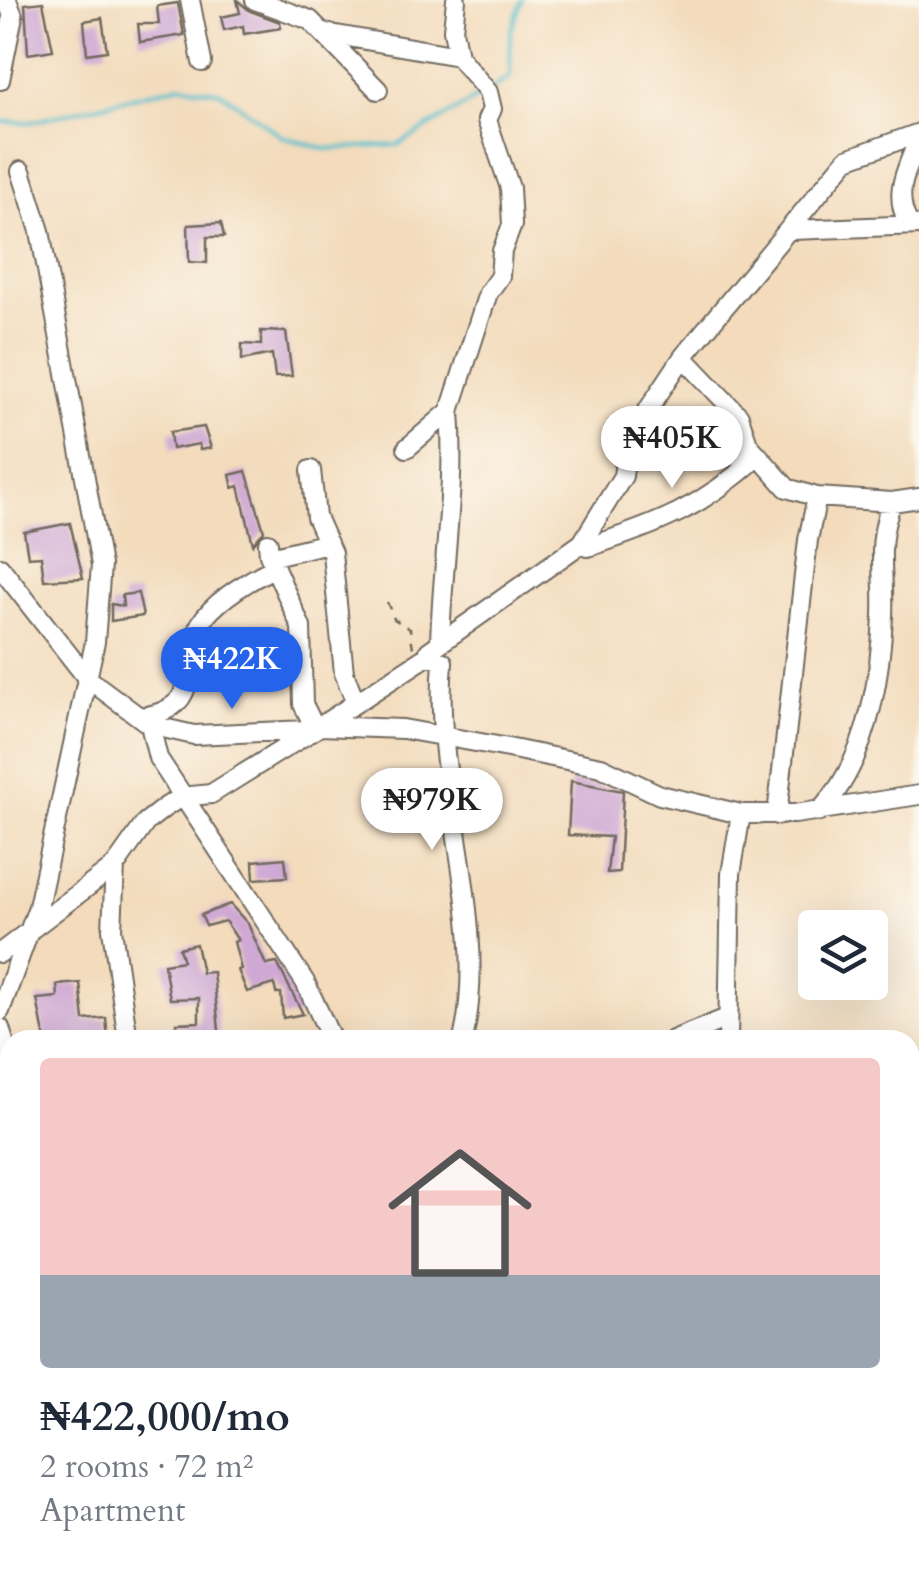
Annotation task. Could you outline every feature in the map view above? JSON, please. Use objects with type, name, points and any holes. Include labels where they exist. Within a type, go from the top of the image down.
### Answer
[{"type":"street","points":[[190,0],[202,62]]},
{"type":"street","points":[[255,0],[302,16],[325,33],[378,90]]},
{"type":"street","points":[[428,654],[441,589],[454,481],[450,411],[488,293],[500,276],[502,252],[512,225],[510,188],[487,120],[492,108],[488,92],[458,56],[453,30],[456,0]]},
{"type":"street","points":[[0,80],[13,16],[10,1]]},
{"type":"street","points":[[325,33],[458,56]]},
{"type":"street","points":[[792,230],[907,219],[901,181],[919,135]]},
{"type":"street","points":[[0,953],[116,866],[146,822],[181,797],[211,794],[356,703],[582,543],[623,476],[627,446],[683,356],[792,230],[847,159],[919,135]]},
{"type":"street","points":[[0,1011],[30,933],[87,678],[100,565],[40,230],[21,171]]},
{"type":"street","points":[[683,356],[738,416],[757,457],[787,488],[817,497],[892,502],[919,498]]},
{"type":"street","points":[[407,448],[450,411]]},
{"type":"street","points":[[627,446],[670,447],[697,455],[706,451],[744,460],[757,457]]},
{"type":"street","points":[[582,543],[588,547],[665,523],[721,490],[757,457]]},
{"type":"street","points":[[311,470],[316,517],[328,543],[336,635],[344,674],[356,703]]},
{"type":"street","points":[[777,815],[808,540],[817,497]]},
{"type":"street","points":[[819,812],[839,792],[866,731],[883,617],[880,536],[892,502]]},
{"type":"street","points":[[145,721],[164,714],[180,699],[192,671],[203,619],[271,556],[328,543]]},
{"type":"street","points":[[271,556],[301,627],[303,704],[316,728]]},
{"type":"street","points":[[0,567],[87,678],[145,721],[194,735],[376,726],[441,734],[601,768],[660,795],[741,814],[819,812],[919,795]]},
{"type":"street","points":[[428,654],[443,662],[441,734],[465,911],[470,1008],[464,1030]]},
{"type":"street","points":[[145,721],[158,758],[181,797],[296,968],[328,1030]]},
{"type":"street","points":[[727,1030],[731,874],[741,814]]},
{"type":"street","points":[[116,866],[112,929],[127,1030]]},
{"type":"street","points":[[697,1030],[726,1018]]},
{"type":"path","points":[[387,602],[394,619],[410,629],[428,654]]},
{"type":"building","points":[[237,0],[250,11],[280,22],[281,28],[244,34],[243,26],[224,30],[221,17],[240,13]]},
{"type":"building","points":[[43,2],[53,50],[28,54],[25,4]]},
{"type":"building","points":[[178,3],[184,35],[140,42],[138,24],[159,24],[157,6]]},
{"type":"building","points":[[102,18],[107,51],[87,54],[84,21]]},
{"type":"building","points":[[221,223],[224,237],[207,237],[207,263],[189,262],[188,225]]},
{"type":"building","points":[[261,331],[286,332],[292,376],[275,377],[272,354],[242,360],[242,344],[261,345]]},
{"type":"building","points":[[204,427],[211,448],[200,450],[199,444],[172,449],[170,432]]},
{"type":"building","points":[[246,471],[264,531],[253,544],[239,486],[233,488],[230,475]]},
{"type":"building","points":[[70,523],[83,578],[44,580],[41,556],[28,557],[24,532]]},
{"type":"building","points":[[138,593],[143,616],[111,621],[111,604],[123,606],[122,595]]},
{"type":"building","points":[[571,781],[623,791],[619,872],[607,873],[611,837],[568,835]]},
{"type":"building","points":[[285,858],[287,877],[254,879],[253,861]]},
{"type":"building","points":[[230,904],[248,924],[266,965],[277,963],[303,1014],[283,1018],[281,993],[276,993],[274,984],[247,992],[238,970],[241,969],[234,942],[238,940],[225,921],[206,926],[201,915]]},
{"type":"building","points":[[196,944],[202,973],[213,972],[219,1030],[176,1030],[176,1023],[199,1022],[199,998],[170,999],[164,964],[183,961],[179,948]]},
{"type":"building","points":[[80,983],[84,1020],[106,1018],[107,1030],[43,1030],[37,999],[58,997],[57,985]]},
{"type":"waterway","points":[[492,89],[510,77],[511,31],[522,0]]},
{"type":"waterway","points":[[0,122],[32,122],[181,85],[221,92],[281,136],[324,149],[398,145],[484,94]]}]
